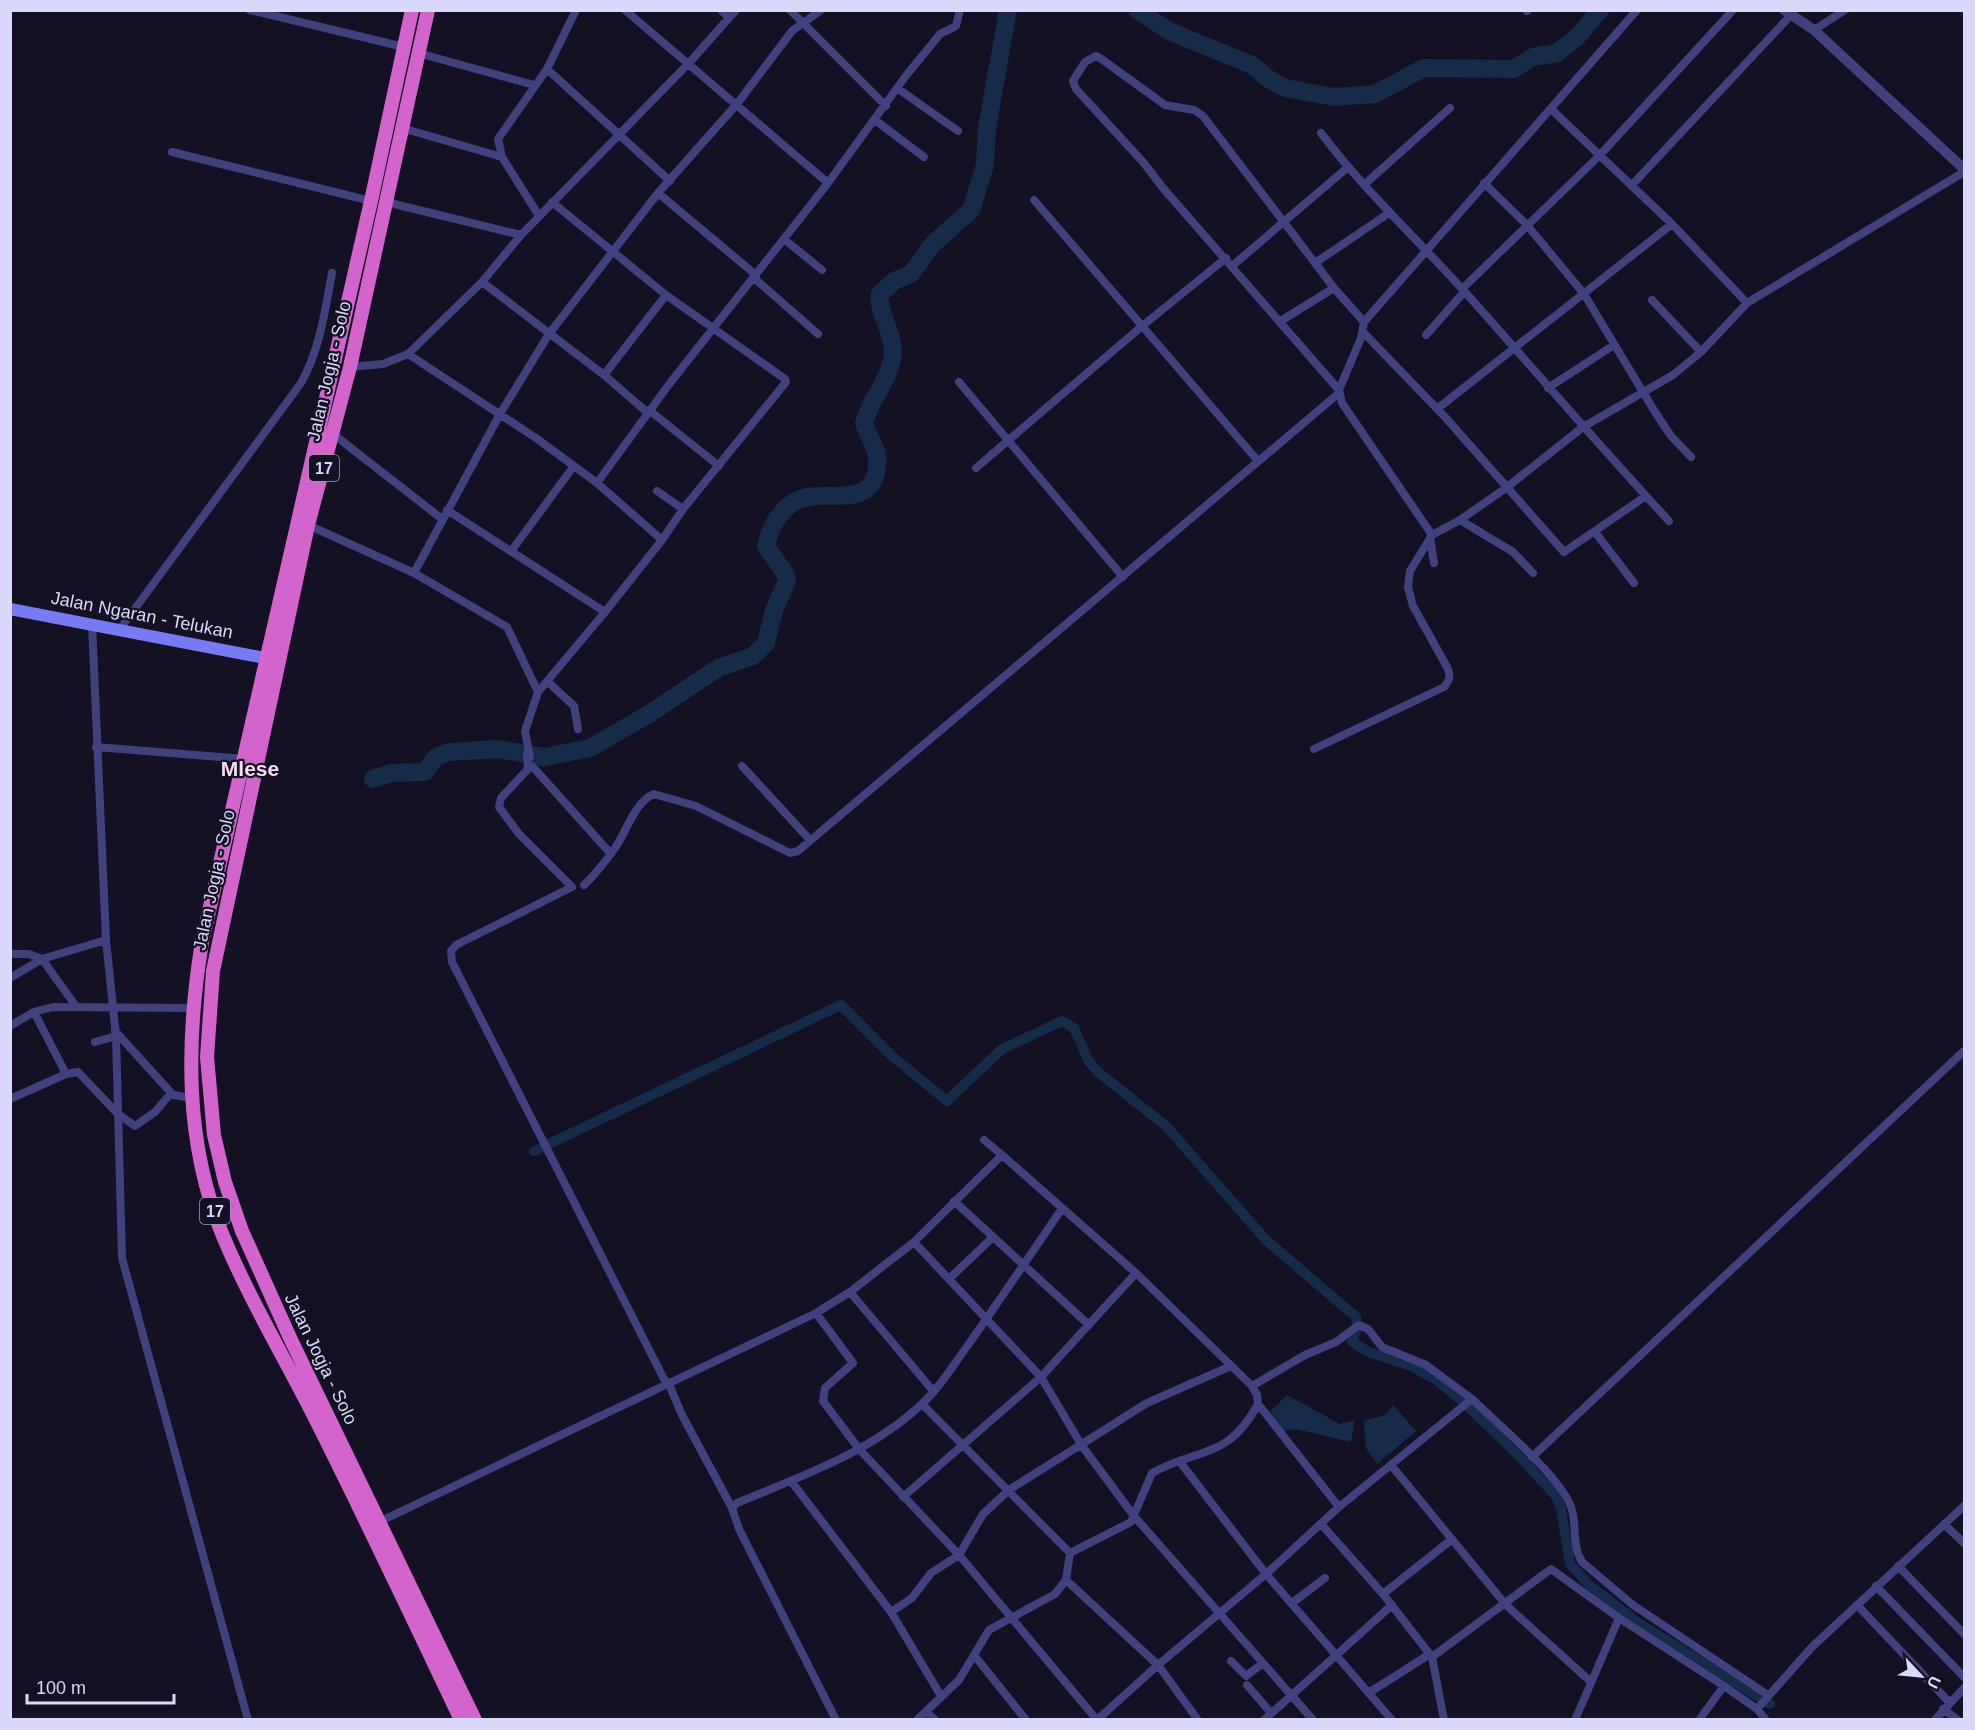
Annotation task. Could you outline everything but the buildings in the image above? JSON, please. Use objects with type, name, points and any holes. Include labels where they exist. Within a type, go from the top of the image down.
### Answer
[{"type":"highway","name":"17","points":[[412,10],[273,659],[245,759],[205,932],[192,1008],[190,1052],[196,1136],[222,1234],[273,1340],[373,1532],[461,1719]]},
{"type":"highway","name":"Jalan Jogja - Solo","points":[[428,10],[350,367],[273,659],[213,971],[207,1057],[214,1135],[225,1182],[256,1264],[475,1719]]},
{"type":"highway","points":[[355,272],[370,275]]},
{"type":"main road","name":"Jalan Ngaran - Telukan","points":[[10,609],[273,659]]},
{"type":"street","points":[[250,10],[404,47]]},
{"type":"street","points":[[539,216],[502,157],[498,139],[547,69],[576,10]]},
{"type":"street","points":[[625,10],[828,183]]},
{"type":"street","points":[[721,10],[729,18]]},
{"type":"street","points":[[350,367],[383,364],[408,354],[482,282],[521,235],[689,63],[736,10]]},
{"type":"street","points":[[790,10],[885,106]]},
{"type":"street","points":[[414,573],[500,414],[549,334],[658,193],[737,104],[792,31],[821,10]]},
{"type":"street","points":[[597,483],[649,412],[828,183],[897,88],[940,34],[956,26],[960,10]]},
{"type":"street","points":[[584,885],[597,873],[611,854],[645,800],[654,794],[696,806],[789,853],[798,851],[1339,392],[1363,332],[1364,322],[1552,110],[1637,10]]},
{"type":"street","points":[[1426,335],[1463,290],[1526,224],[1600,155],[1733,10]]},
{"type":"street","points":[[1814,30],[1845,10]]},
{"type":"street","points":[[1314,749],[1444,687],[1449,680],[1450,675],[1447,668],[1413,606],[1408,587],[1410,571],[1431,536],[1460,520],[1506,488],[1583,427],[1673,375],[1701,352],[1747,303],[1829,256],[1965,171],[1814,30],[1787,13],[1632,185]]},
{"type":"street","points":[[418,53],[534,85]]},
{"type":"street","points":[[1364,322],[1334,288],[1203,116],[1194,110],[1165,105],[1100,58],[1090,58],[1074,77],[1076,89],[1143,162],[1339,392],[1374,452],[1431,536],[1434,563]]},
{"type":"street","points":[[547,69],[669,181]]},
{"type":"street","points":[[897,88],[958,131]]},
{"type":"street","points":[[1365,184],[1450,108]]},
{"type":"street","points":[[1552,110],[1672,224],[1747,303]]},
{"type":"street","points":[[875,120],[924,157]]},
{"type":"street","points":[[402,128],[502,157]]},
{"type":"street","points":[[1321,133],[1347,168],[1365,184],[1425,252],[1463,290],[1513,350],[1669,521]]},
{"type":"street","points":[[172,152],[371,201]]},
{"type":"street","points":[[1232,266],[1347,168]]},
{"type":"street","points":[[1485,183],[1526,224],[1584,294],[1667,430],[1691,457]]},
{"type":"street","points":[[658,193],[755,276],[818,334]]},
{"type":"street","points":[[1034,200],[1258,461]]},
{"type":"street","points":[[386,202],[521,235]]},
{"type":"street","points":[[552,202],[666,295],[785,379],[786,382],[683,509],[662,540],[605,612],[538,692],[525,731],[528,767],[501,798],[499,807],[519,834],[572,887],[456,945],[451,951],[452,962],[682,1415],[732,1508],[739,1529],[836,1719]]},
{"type":"street","points":[[1315,263],[1389,213]]},
{"type":"street","points":[[1437,409],[1672,224]]},
{"type":"street","points":[[784,239],[822,270]]},
{"type":"street","points":[[976,468],[1141,327],[1226,258]]},
{"type":"street","points":[[120,629],[301,383],[312,364],[319,340],[332,273]]},
{"type":"street","points":[[482,282],[719,466]]},
{"type":"street","points":[[1279,322],[1334,288]]},
{"type":"street","points":[[604,375],[666,295]]},
{"type":"street","points":[[1652,300],[1701,352]]},
{"type":"street","points":[[1363,332],[1437,409],[1564,552],[1646,496]]},
{"type":"street","points":[[1548,388],[1614,345]]},
{"type":"street","points":[[408,354],[500,414],[597,483],[662,540]]},
{"type":"street","points":[[959,382],[1123,577]]},
{"type":"street","points":[[333,434],[442,519]]},
{"type":"street","points":[[512,550],[573,467]]},
{"type":"street","points":[[657,491],[683,509]]},
{"type":"street","points":[[447,510],[605,612]]},
{"type":"street","points":[[1460,520],[1514,552],[1533,573]]},
{"type":"street","points":[[308,525],[414,573],[507,627],[538,692]]},
{"type":"street","points":[[1595,532],[1634,583]]},
{"type":"street","points":[[92,624],[106,938],[116,1033],[122,1258],[248,1719]]},
{"type":"street","points":[[548,682],[574,706],[577,711],[578,729]]},
{"type":"street","points":[[96,747],[245,759]]},
{"type":"street","points":[[528,752],[532,765],[611,854]]},
{"type":"street","points":[[742,766],[810,840]]},
{"type":"street","points":[[10,978],[42,959],[106,938]]},
{"type":"street","points":[[10,954],[28,954],[42,959],[75,1005]]},
{"type":"street","points":[[10,1026],[44,1008],[75,1005],[192,1008]]},
{"type":"street","points":[[34,1012],[66,1074]]},
{"type":"street","points":[[95,1042],[116,1033]]},
{"type":"street","points":[[116,1033],[171,1093],[192,1098]]},
{"type":"street","points":[[1532,1457],[1965,1052]]},
{"type":"street","points":[[10,1099],[66,1074],[80,1073],[130,1125],[138,1125],[155,1112],[171,1093]]},
{"type":"street","points":[[984,1140],[1061,1210],[1136,1273],[1252,1386],[1257,1395],[1258,1404],[1339,1507]]},
{"type":"street","points":[[381,1521],[816,1313],[850,1292],[914,1242],[1002,1155]]},
{"type":"street","points":[[954,1201],[1089,1324]]},
{"type":"street","points":[[732,1508],[737,1503],[859,1449],[922,1404],[934,1392],[986,1320],[1061,1210]]},
{"type":"street","points":[[949,1280],[992,1238]]},
{"type":"street","points":[[914,1242],[1041,1377],[1082,1446],[1134,1516],[1313,1719]]},
{"type":"street","points":[[903,1497],[961,1444],[1041,1377],[1136,1273]]},
{"type":"street","points":[[850,1292],[934,1392]]},
{"type":"street","points":[[816,1313],[853,1363],[825,1388],[823,1401],[859,1449],[959,1555],[1097,1719],[1322,1525],[1339,1507],[1472,1400]]},
{"type":"street","points":[[1252,1386],[1305,1354],[1336,1342],[1359,1325],[1368,1329],[1382,1347],[1426,1365],[1472,1400],[1532,1457],[1568,1500],[1573,1516],[1576,1548],[1582,1562],[1633,1605],[1768,1695]]},
{"type":"street","points":[[891,1612],[912,1598],[931,1573],[959,1555],[983,1514],[1009,1490],[1147,1403],[1231,1366]]},
{"type":"street","points":[[922,1404],[1070,1553]]},
{"type":"street","points":[[1070,1553],[1125,1527],[1134,1516],[1152,1473],[1221,1447],[1235,1436],[1258,1404]]},
{"type":"street","points":[[1180,1462],[1266,1574],[1392,1719]]},
{"type":"street","points":[[1391,1465],[1505,1604],[1591,1682]]},
{"type":"street","points":[[791,1481],[891,1612],[941,1696]]},
{"type":"street","points":[[1757,1709],[1768,1695],[1876,1586],[1965,1506]]},
{"type":"street","points":[[1322,1525],[1383,1594],[1431,1656],[1444,1719]]},
{"type":"street","points":[[1945,1525],[1965,1543]]},
{"type":"street","points":[[1383,1594],[1451,1540]]},
{"type":"street","points":[[917,1719],[959,1680],[989,1630],[1055,1594],[1066,1580],[1070,1553]]},
{"type":"street","points":[[1898,1566],[1965,1634]]},
{"type":"street","points":[[1370,1692],[1431,1656],[1505,1604],[1548,1569],[1552,1569],[1619,1618],[1757,1709],[1766,1719]]},
{"type":"street","points":[[1292,1603],[1325,1578]]},
{"type":"street","points":[[1066,1580],[1158,1665],[1198,1719]]},
{"type":"street","points":[[1876,1586],[1965,1677]]},
{"type":"street","points":[[1246,1685],[1268,1716],[1392,1605]]},
{"type":"street","points":[[1857,1605],[1958,1719]]},
{"type":"street","points":[[1575,1719],[1619,1618]]},
{"type":"street","points":[[974,1655],[1026,1719]]},
{"type":"street","points":[[1231,1661],[1246,1676],[1263,1663]]},
{"type":"street","points":[[1699,1719],[1724,1686]]},
{"type":"street","points":[[1935,1719],[1965,1688]]},
{"type":"street","points":[[926,1711],[934,1719]]},
{"type":"water","points":[[1287,1395],[1340,1424],[1355,1420],[1351,1442],[1296,1429],[1283,1431],[1270,1412]]},
{"type":"water","points":[[1393,1405],[1416,1431],[1377,1464],[1366,1448],[1364,1421],[1385,1415]]},
{"type":"waterway","points":[[373,779],[391,773],[425,772],[436,757],[448,752],[497,749],[545,757],[590,748],[649,714],[718,668],[753,656],[766,643],[774,610],[787,581],[786,575],[766,546],[776,520],[790,505],[807,497],[860,493],[869,487],[875,476],[877,453],[864,423],[885,380],[893,353],[891,337],[880,307],[880,294],[894,281],[911,274],[933,244],[971,210],[985,165],[987,128],[1008,10]]},
{"type":"waterway","points":[[1137,10],[1169,31],[1252,65],[1270,80],[1285,88],[1334,97],[1375,94],[1424,68],[1514,69],[1533,57],[1557,53],[1578,36],[1600,10]]},
{"type":"waterway","points":[[534,1151],[841,1005],[892,1056],[947,1101],[1002,1049],[1062,1021],[1074,1028],[1089,1062],[1098,1072],[1166,1126],[1266,1240],[1356,1317],[1357,1327],[1352,1342],[1369,1352],[1411,1366],[1435,1379],[1463,1402],[1518,1455],[1556,1496],[1561,1509],[1570,1564],[1588,1584],[1637,1622],[1770,1704]]},
{"type":"district","name":"Mlese","points":[[250,769]]}]
